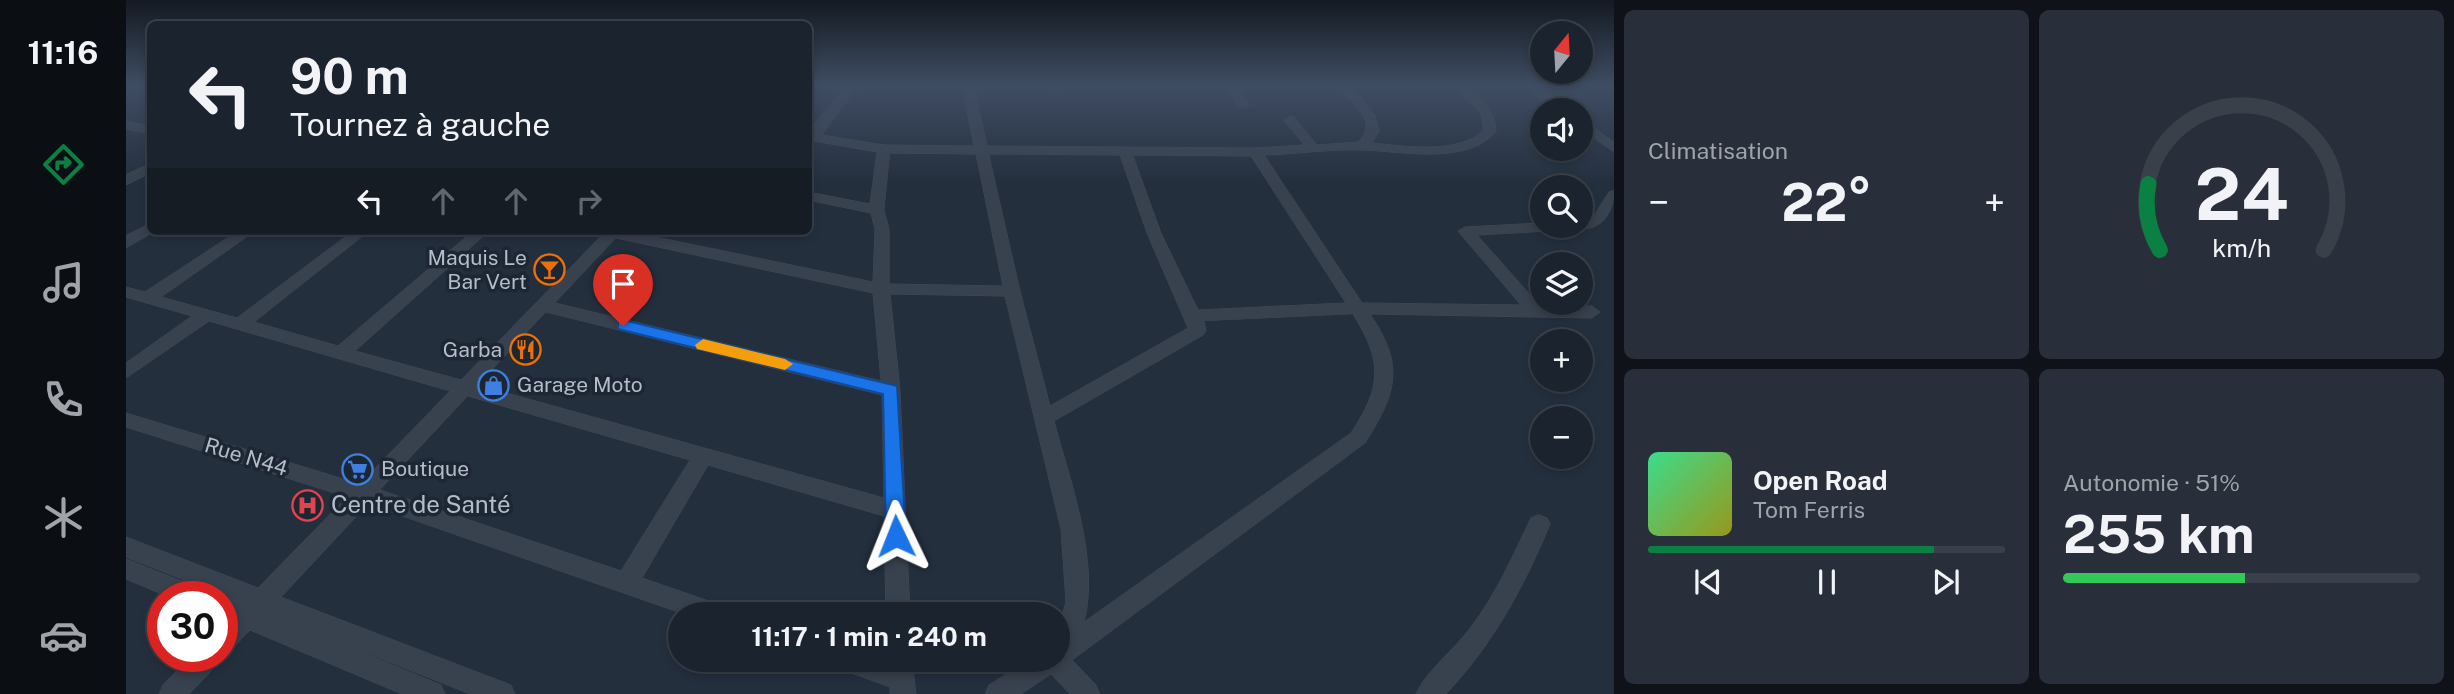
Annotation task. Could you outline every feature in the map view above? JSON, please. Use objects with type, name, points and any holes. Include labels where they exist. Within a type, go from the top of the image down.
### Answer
[{"type":"street","points":[[812,136],[826,118]]},
{"type":"street","points":[[975,118],[1012,291],[1046,417],[1072,529],[1078,602],[1070,630]]},
{"type":"street","points":[[1362,146],[1371,140],[1375,131],[1370,118]]},
{"type":"street","points":[[812,137],[884,149],[1255,152],[1362,146],[1440,150],[1475,142],[1487,135],[1491,126],[1489,118]]},
{"type":"street","points":[[1290,120],[1313,149]]},
{"type":"street","points":[[126,125],[147,129]]},
{"type":"street","points":[[1593,132],[1614,148]]},
{"type":"street","points":[[884,149],[877,210],[882,229],[881,289],[891,390],[898,602]]},
{"type":"street","points":[[1046,417],[1197,331],[1193,316],[1154,233],[1125,151]]},
{"type":"street","points":[[1070,647],[1358,438],[1379,407],[1388,376],[1385,356],[1359,308],[1255,152]]},
{"type":"street","points":[[126,181],[147,170]]},
{"type":"street","points":[[1593,220],[1601,217],[1614,195]]},
{"type":"street","points":[[812,198],[877,210]]},
{"type":"street","points":[[1530,228],[1465,232],[1530,305]]},
{"type":"street","points":[[126,243],[147,230]]},
{"type":"street","points":[[148,298],[242,235]]},
{"type":"street","points":[[240,324],[357,235]]},
{"type":"street","points":[[341,353],[477,235]]},
{"type":"street","points":[[238,626],[467,388],[607,235]]},
{"type":"street","points":[[624,235],[881,289],[1012,291]]},
{"type":"street","points":[[126,292],[895,510]]},
{"type":"street","points":[[542,306],[891,390]]},
{"type":"street","points":[[1193,316],[1359,308],[1530,311]]},
{"type":"street","points":[[126,372],[207,314]]},
{"type":"street","name":"Rue N44","points":[[126,420],[365,494],[679,602]]},
{"type":"street","points":[[626,584],[703,456]]},
{"type":"street","points":[[1429,694],[1459,664],[1507,598],[1539,524]]},
{"type":"street","points":[[126,547],[419,692]]},
{"type":"street","points":[[126,569],[156,581]]},
{"type":"street","points":[[238,608],[255,609],[502,694]]},
{"type":"street","points":[[172,694],[193,672]]},
{"type":"street","points":[[998,694],[1034,672]]},
{"type":"street","points":[[1065,672],[1087,694]]},
{"type":"slow traffic","points":[[703,345],[785,364]]},
{"type":"place","name":"Maquis Le Bar Vert","points":[[550,270]]},
{"type":"place","name":"Garba","points":[[525,350]]},
{"type":"place","name":"Garage Moto","points":[[494,385]]},
{"type":"place","name":"Boutique","points":[[358,469]]},
{"type":"place","name":"Centre de Santé","points":[[308,505]]},
{"type":"route","points":[[623,326],[891,390],[896,536]]}]
